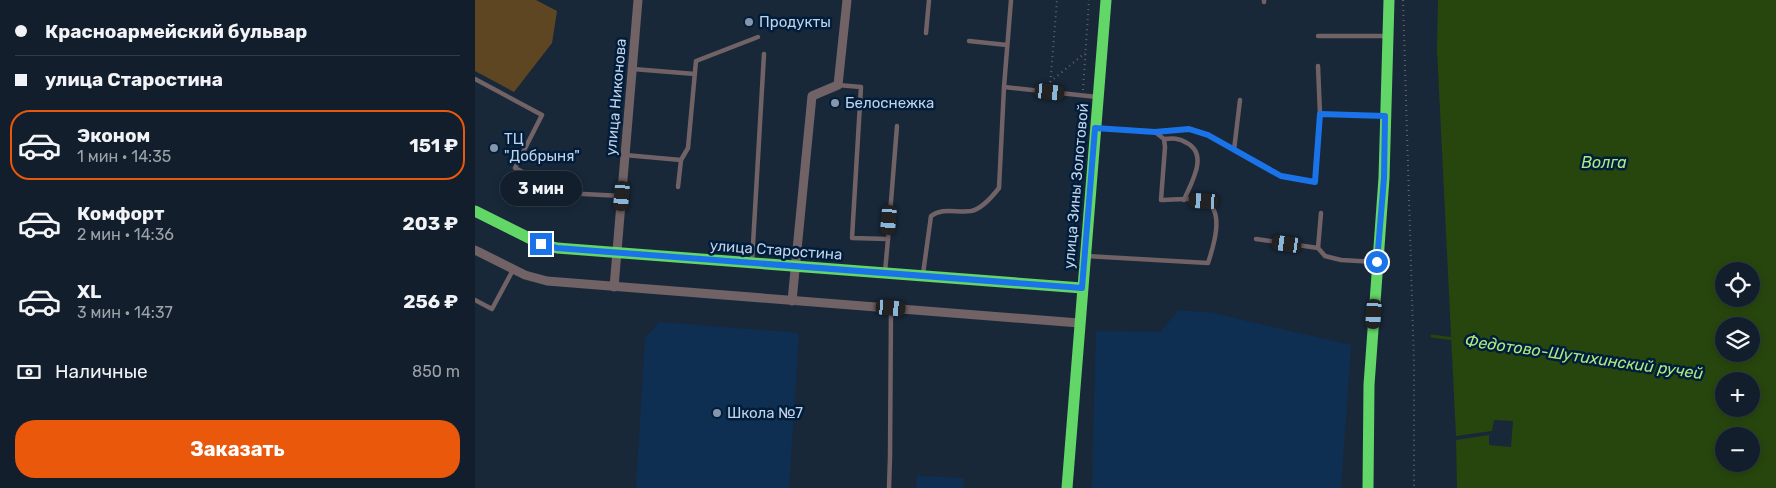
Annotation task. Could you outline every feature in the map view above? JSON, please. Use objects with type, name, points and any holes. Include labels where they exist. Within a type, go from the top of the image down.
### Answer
[{"type":"street","name":"улица Никонова","points":[[614,287],[638,0]]},
{"type":"street","points":[[792,301],[813,96],[838,85],[847,0]]},
{"type":"street","name":"улица Зины Золотовой","points":[[1067,488],[1106,0]]},
{"type":"street","points":[[1368,488],[1369,385],[1384,178],[1389,0]]},
{"type":"street","name":"улица Старостина","points":[[475,210],[549,247],[1082,288]]},
{"type":"street","points":[[475,250],[513,270],[547,281],[1079,323]]},
{"type":"lane","points":[[927,33],[929,0]]},
{"type":"lane","points":[[923,276],[931,216],[936,212],[942,211],[972,211],[990,200],[999,188],[1004,86],[1011,0]]},
{"type":"lane","points":[[678,187],[681,160],[688,148],[696,60],[758,36]]},
{"type":"lane","points":[[1318,36],[1388,36]]},
{"type":"lane","points":[[969,41],[1007,45]]},
{"type":"lane","points":[[752,263],[764,54]]},
{"type":"lane","points":[[1095,128],[1155,132],[1189,129],[1208,135],[1281,176],[1315,182],[1320,114],[1318,66]]},
{"type":"lane","points":[[633,69],[695,74]]},
{"type":"lane","points":[[475,79],[542,115],[515,168],[564,193],[622,196]]},
{"type":"lane","points":[[838,85],[861,87],[852,238],[888,239]]},
{"type":"lane","name":"улица Зины Золотовой","points":[[1004,86],[1098,97]]},
{"type":"lane","points":[[1234,150],[1240,100]]},
{"type":"lane","points":[[1320,114],[1385,116]]},
{"type":"lane","points":[[885,273],[897,126]]},
{"type":"lane","points":[[1085,256],[1208,263],[1215,239],[1215,212],[1211,205],[1204,201],[1161,200],[1165,147],[1164,139],[1155,132]]},
{"type":"lane","points":[[1164,139],[1174,137],[1183,140],[1197,152],[1197,170],[1185,200]]},
{"type":"lane","points":[[625,155],[681,160]]},
{"type":"lane","points":[[1318,248],[1321,212]]},
{"type":"lane","points":[[1256,239],[1318,248],[1325,256],[1341,260],[1377,262]]},
{"type":"lane","points":[[475,300],[492,309],[513,270]]},
{"type":"lane","points":[[889,488],[891,308]]},
{"type":"path","points":[[1050,92],[1057,0]]},
{"type":"path","points":[[1082,95],[1089,0]]},
{"type":"path","points":[[1403,0],[1414,364],[1413,488]]},
{"type":"path","points":[[1050,82],[1085,52]]},
{"type":"shaded area","points":[[475,0],[536,0],[557,11],[552,43],[514,92],[475,71]]},
{"type":"shaded area","points":[[1179,310],[1213,313],[1351,345],[1341,488],[1092,488],[1096,331],[1160,332]]},
{"type":"shaded area","name":"Школа №7","points":[[660,322],[799,333],[789,488],[636,488],[645,338]]},
{"type":"shaded area","points":[[917,476],[963,478],[963,488],[916,488]]},
{"type":"water","name":"Волга","points":[[1438,0],[1776,0],[1776,488],[1457,488],[1437,49]]},
{"type":"pier","points":[[1494,420],[1513,421],[1511,447],[1489,445],[1489,435],[1456,440],[1456,436],[1492,431]]},
{"type":"waterway","name":"Федотово-Шутихинский ручей","points":[[1432,336],[1454,339]]},
{"type":"traffic: fast","points":[[1067,488],[1106,0]]},
{"type":"traffic: fast","points":[[1368,488],[1369,385],[1384,178],[1389,0]]},
{"type":"traffic: fast","points":[[475,211],[541,244],[557,248],[1082,288]]},
{"type":"place","name":"Продукты","points":[[749,22]]},
{"type":"place","name":"Белоснежка","points":[[835,103]]},
{"type":"place","name":"ТЦ \"Добрыня\"","points":[[494,148]]},
{"type":"place","name":"Школа №7","points":[[717,413]]},
{"type":"route","points":[[541,244],[557,248],[1082,288],[1095,128],[1155,132],[1189,129],[1208,135],[1281,176],[1315,182],[1320,114],[1385,116],[1384,178],[1377,262]]}]
